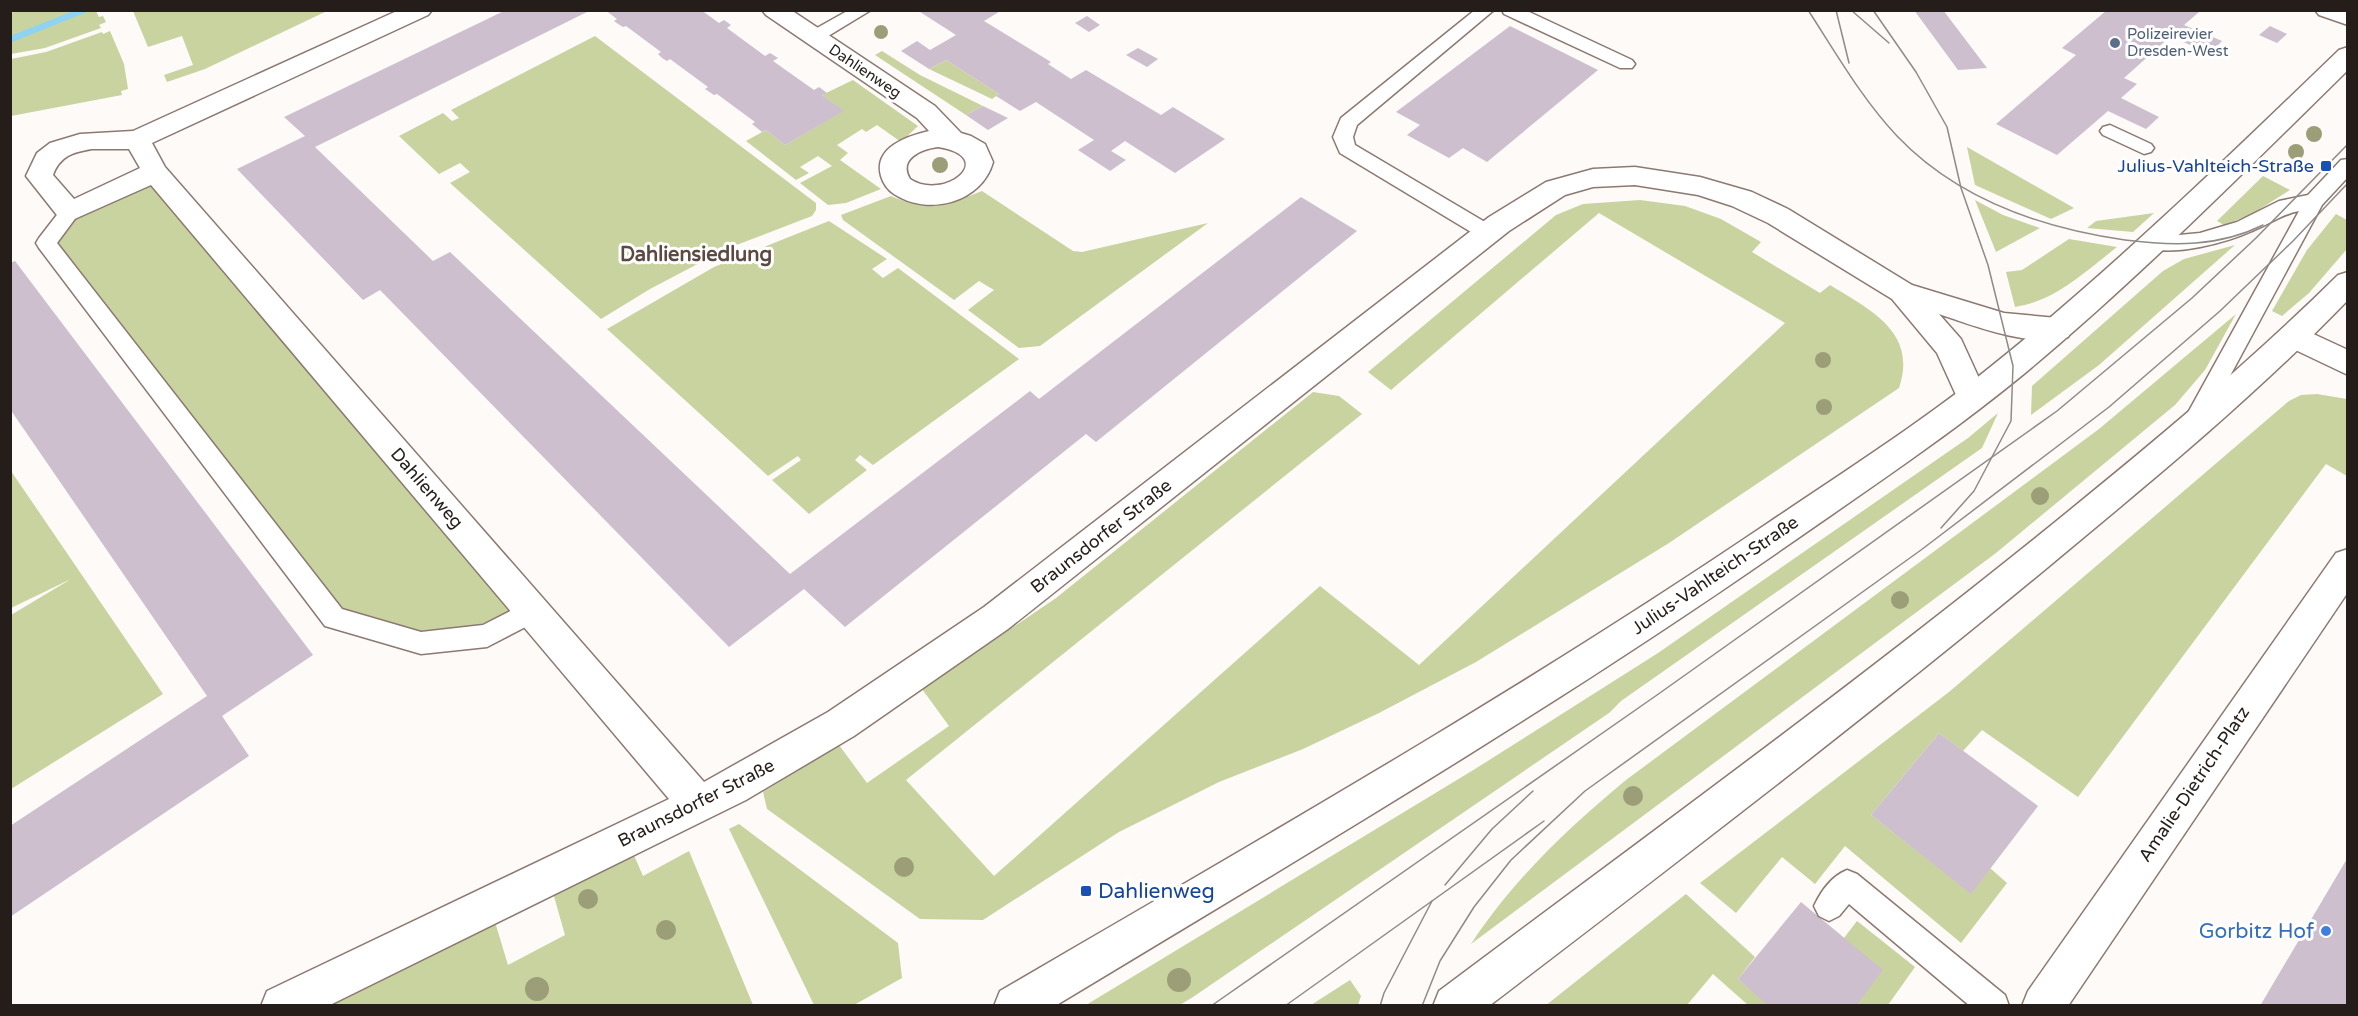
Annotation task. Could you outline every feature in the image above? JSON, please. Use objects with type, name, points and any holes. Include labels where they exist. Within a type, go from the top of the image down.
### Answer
[{"type":"street","points":[[155,172],[70,212],[39,176],[49,156],[70,145],[91,141],[137,140],[420,10]]},
{"type":"street","name":"Dahlienweg","points":[[774,10],[926,112],[951,138]]},
{"type":"street","points":[[2327,10],[2348,18]]},
{"type":"street","name":"Julius-Vahlteich-Straße","points":[[1016,1005],[1433,758],[1707,583],[1972,398],[2057,329],[2156,243],[2348,55]]},
{"type":"street","name":"Dahlienweg","points":[[137,140],[155,172],[698,804]]},
{"type":"street","name":"Braunsdorfer Straße","points":[[282,1005],[733,787],[841,724],[996,618],[1488,233],[1526,205],[1556,188],[1593,178],[1646,178],[1700,186],[1742,199],[1778,216],[1902,292],[2004,324],[2057,329]]},
{"type":"street","points":[[1454,1005],[1969,614],[2188,433],[2294,336],[2348,282]]},
{"type":"street","name":"Braunsdorfer Straße","points":[[1902,292],[1950,347],[1972,398]]},
{"type":"street","points":[[2294,336],[2348,364]]},
{"type":"street","name":"Amalie-Dietrich-Platz","points":[[2043,1005],[2348,563]]},
{"type":"lane","points":[[814,37],[862,10]]},
{"type":"lane","points":[[1486,10],[1348,122],[1343,137],[1347,149],[1488,233]]},
{"type":"lane","points":[[1510,10],[1626,64]]},
{"type":"lane","points":[[2110,131],[2144,148]]},
{"type":"lane","points":[[2188,433],[2314,201],[2348,165]]},
{"type":"lane","points":[[2156,243],[2200,240],[2244,227],[2286,206],[2314,201]]},
{"type":"lane","points":[[70,212],[46,243],[334,618],[421,643],[487,636],[532,611]]},
{"type":"lane","points":[[1829,906],[1847,884],[1994,1005]]},
{"type":"green space","points":[[19,10],[96,11],[99,17],[103,16],[106,22],[99,25],[101,28],[45,48],[11,54],[11,13]]},
{"type":"green space","points":[[133,11],[327,11],[205,69],[167,82],[164,75],[193,65],[182,36],[148,47]]},
{"type":"green space","points":[[110,31],[124,64],[128,89],[121,91],[122,95],[11,116],[11,59],[46,52]]},
{"type":"green space","points":[[595,36],[816,203],[816,210],[812,216],[726,249],[650,289],[601,319],[450,183],[470,172],[460,163],[439,174],[399,136],[443,113],[452,121],[459,118],[451,110]]},
{"type":"green space","points":[[882,51],[920,75],[983,106],[966,115],[875,55]]},
{"type":"green space","points":[[946,60],[999,94],[992,99],[929,69]]},
{"type":"green space","points":[[853,80],[918,126],[901,142],[877,125],[866,132],[862,129],[837,145],[848,153],[840,160],[881,189],[846,203],[828,205],[800,183],[832,166],[818,156],[800,167],[809,173],[796,180],[746,141],[766,130],[785,145],[843,111],[822,95]]},
{"type":"green space","points":[[1967,147],[2074,208],[2051,219],[1975,185]]},
{"type":"green space","points":[[155,172],[532,611],[421,643],[334,618],[46,243],[70,212]]},
{"type":"green space","points":[[2263,176],[2290,190],[2252,214],[2224,225],[2217,221]]},
{"type":"green space","points":[[982,191],[1073,251],[1082,252],[1208,223],[1040,346],[1019,348],[968,310],[994,290],[979,281],[954,300],[843,220],[841,215],[891,196],[914,203],[936,204]]},
{"type":"green space","points":[[1640,200],[1685,206],[1721,219],[1761,242],[1752,252],[1820,293],[1830,285],[1874,314],[1896,337],[1902,352],[1903,369],[1899,388],[1669,543],[1476,662],[1379,713],[1303,749],[1219,782],[1119,832],[983,920],[920,919],[767,809],[763,792],[839,745],[867,783],[949,726],[922,689],[1056,598],[1313,392],[1339,396],[1362,414],[906,780],[994,876],[1320,586],[1419,665],[1785,323],[1599,213],[1391,390],[1368,372],[1556,215],[1583,204]]},
{"type":"green space","points":[[1975,200],[2003,215],[2040,228],[1996,252]]},
{"type":"green space","points":[[2154,213],[2133,232],[2087,228],[2096,221]]},
{"type":"green space","points":[[2336,214],[2347,220],[2347,249],[2309,293],[2282,316],[2272,311],[2307,250]]},
{"type":"green space","points":[[829,221],[887,259],[872,269],[883,278],[898,268],[1019,359],[873,465],[860,455],[855,460],[867,470],[809,514],[772,480],[801,460],[798,456],[768,476],[607,329],[714,267]]},
{"type":"green space","points":[[2069,239],[2117,247],[2056,292],[2030,304],[2015,307],[2006,272],[2022,270]]},
{"type":"green space","points":[[2235,245],[2099,365],[2031,415],[2032,386],[2163,271],[2184,259]]},
{"type":"green space","points":[[2236,314],[2205,370],[2175,405],[1996,553],[1471,944],[1505,898],[1542,856],[1626,780],[2099,429]]},
{"type":"green space","points":[[2317,394],[2347,399],[2347,476],[2326,464],[2078,797],[1982,730],[1963,751],[1939,733],[1871,815],[1971,893],[1990,868],[2007,883],[1961,943],[1845,846],[1815,884],[1782,857],[1736,913],[1700,883],[1949,692],[2289,401],[2301,395]]},
{"type":"green space","points":[[1998,413],[1982,448],[1621,701],[1609,713],[1193,997],[1180,1005],[1086,1005],[1475,769],[1658,653],[1968,438]]},
{"type":"green space","points":[[11,471],[163,694],[11,789],[11,615],[71,579],[11,608]]},
{"type":"green space","points":[[739,824],[898,943],[902,978],[854,1005],[814,1005],[729,829]]},
{"type":"green space","points":[[689,851],[753,1005],[328,1006],[495,922],[508,965],[565,935],[553,893],[633,853],[643,876]]},
{"type":"green space","points":[[1686,894],[1755,957],[1738,979],[1768,1005],[1748,1005],[1713,974],[1687,1005],[1545,1006]]},
{"type":"green space","points":[[1857,921],[1915,967],[1888,1005],[1856,1005],[1844,938]]},
{"type":"green space","points":[[1350,980],[1361,996],[1358,1005],[1311,1005]]},
{"type":"building","points":[[506,10],[591,10],[315,147],[433,261],[450,252],[790,574],[1030,391],[1039,399],[1301,197],[1357,231],[1096,442],[1086,434],[845,627],[804,589],[729,647],[380,290],[363,300],[237,169],[305,136],[284,117]]},
{"type":"building","points":[[605,10],[701,10],[719,23],[724,20],[731,25],[727,28],[765,56],[770,53],[778,58],[773,61],[814,90],[819,87],[827,93],[822,95],[844,111],[785,145],[766,130],[762,132],[752,124],[755,122],[717,94],[714,95],[705,89],[708,87],[670,59],[667,61],[662,58],[658,54],[661,52],[626,26],[623,27],[614,21],[617,19]]},
{"type":"building","points":[[917,10],[1002,10],[984,21],[1051,62],[1048,64],[1071,79],[1086,70],[1161,115],[1173,107],[1225,139],[1175,173],[1125,141],[1111,151],[1126,160],[1110,171],[1078,150],[1094,140],[1036,102],[1020,111],[996,96],[999,94],[946,60],[929,69],[901,51],[917,41],[930,50],[956,35]]},
{"type":"building","points":[[1914,10],[1943,10],[1987,68],[1958,70]]},
{"type":"building","points":[[2107,10],[2196,10],[2199,12],[2184,25],[2222,41],[2209,54],[2171,36],[2124,78],[2137,84],[2121,98],[2159,117],[2146,129],[2108,111],[2057,155],[1996,124],[2076,55],[2062,48]]},
{"type":"building","points":[[1087,16],[1100,25],[1089,32],[1075,23]]},
{"type":"building","points":[[1510,26],[1598,70],[1487,162],[1463,148],[1449,158],[1407,135],[1420,125],[1396,112]]},
{"type":"building","points":[[2270,26],[2287,34],[2277,43],[2259,35]]},
{"type":"building","points":[[1138,48],[1158,59],[1147,67],[1126,55]]},
{"type":"building","points":[[983,106],[1008,118],[988,130],[966,115]]},
{"type":"building","points":[[15,261],[313,655],[222,716],[249,756],[10,917],[10,826],[207,696],[10,409],[10,263]]},
{"type":"building","points":[[1939,733],[2038,806],[1971,894],[1871,815]]},
{"type":"building","name":"Gorbitz Hof","points":[[2348,857],[2348,1006],[2260,1006]]},
{"type":"building","points":[[1801,902],[1883,970],[1856,1006],[1768,1006],[1738,979]]},
{"type":"waterway","points":[[10,40],[87,10]]},
{"type":"tram line","points":[[1808,10],[1839,59],[1884,122],[1921,158],[1960,186]]},
{"type":"tram line","points":[[1836,10],[1849,63]]},
{"type":"tram line","points":[[1851,10],[1889,43]]},
{"type":"tram line","points":[[1873,10],[1916,72],[1947,127],[1960,186]]},
{"type":"tram line","points":[[1992,457],[2057,411],[2192,298],[2256,238],[2348,144]]},
{"type":"tram line","points":[[1422,1006],[1440,961],[1474,907],[1511,860],[1585,791],[1921,550],[2109,407],[2220,311],[2293,241],[2348,183]]},
{"type":"tram line","points":[[1960,186],[2002,207],[2062,228],[2125,240],[2196,243],[2230,237],[2263,225]]},
{"type":"tram line","points":[[1960,186],[1988,265],[2013,366],[2011,421],[1992,457]]},
{"type":"tram line","points":[[1211,1006],[1657,695],[1992,457]]},
{"type":"tram line","points":[[1941,528],[1974,491],[1992,457]]},
{"type":"tram line","points":[[1445,885],[1492,829],[1533,791]]},
{"type":"tram line","points":[[1432,901],[1544,821]]},
{"type":"tram line","points":[[1285,1006],[1432,901]]},
{"type":"tram line","points":[[1380,1006],[1384,993],[1432,901]]},
{"type":"place","name":"Polizeirevier Dresden-West","points":[[2115,43]]},
{"type":"place","name":"Julius-Vahlteich-Straße","points":[[2326,166]]},
{"type":"place","name":"Dahlienweg","points":[[1086,891]]},
{"type":"place","name":"Gorbitz Hof","points":[[2326,931]]},
{"type":"district","name":"Dahliensiedlung","points":[[696,255]]}]
